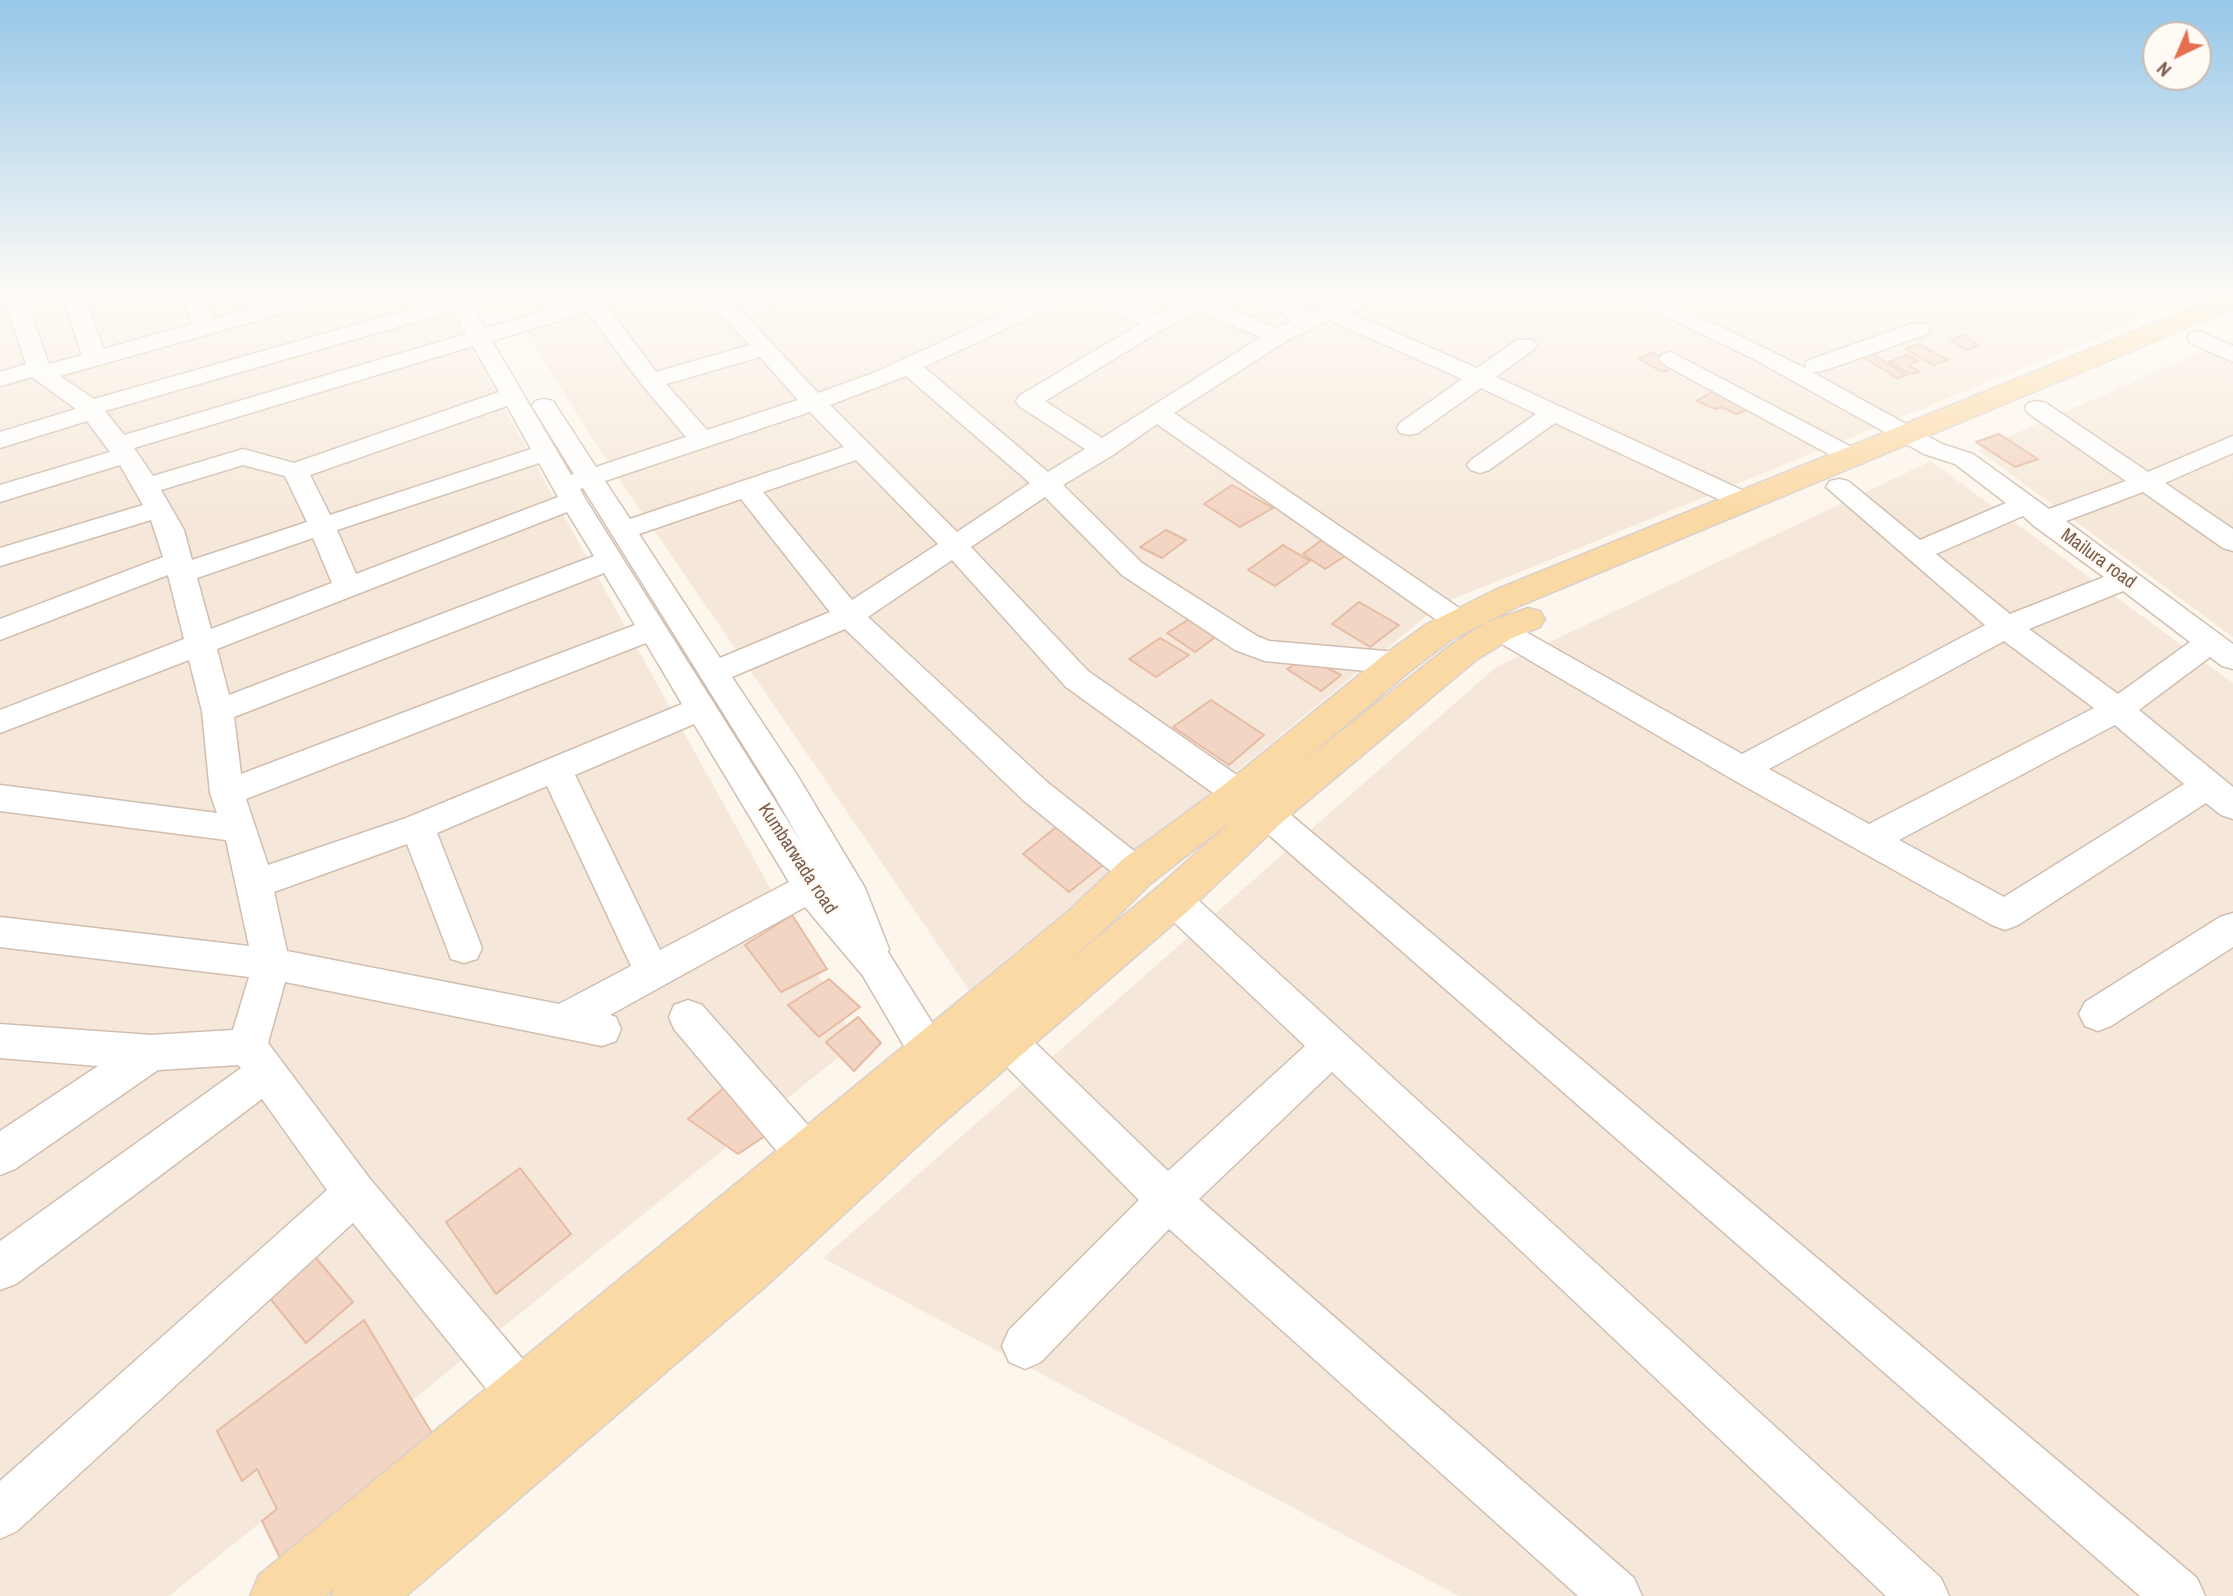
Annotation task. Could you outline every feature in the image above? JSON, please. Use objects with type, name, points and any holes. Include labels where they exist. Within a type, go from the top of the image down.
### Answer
[{"type":"main road","points":[[1937,442],[2090,368]]},
{"type":"main road","points":[[361,1596],[756,1261],[951,1087],[1173,899],[1253,803],[1397,663],[1422,644],[1458,621],[1744,501],[1937,442],[2143,368]]},
{"type":"main road","points":[[280,1596],[1086,921],[1136,872],[1253,803],[1464,652],[1500,630],[1846,472]]},
{"type":"street","points":[[0,1268],[257,1060],[271,964],[255,884],[228,793],[218,711],[170,530],[122,450],[91,410],[38,368]]},
{"type":"street","points":[[0,379],[53,368]]},
{"type":"street","points":[[0,440],[227,368]]},
{"type":"street","points":[[0,494],[122,450],[380,368]]},
{"type":"street","name":"Kumbarwada road","points":[[502,368],[512,396],[545,452],[576,488],[623,530],[715,672],[852,898],[876,965]]},
{"type":"street","name":"Kumbarwada road","points":[[508,368],[576,488],[611,560],[811,887],[876,965]]},
{"type":"street","points":[[643,368],[703,441]]},
{"type":"street","points":[[652,381],[695,368]]},
{"type":"street","points":[[783,368],[956,547],[1077,679],[1253,803],[2179,1596]]},
{"type":"street","points":[[0,722],[347,586],[576,488],[903,368]]},
{"type":"street","points":[[912,368],[1047,484],[1132,569],[1252,646],[1265,651],[1397,663]]},
{"type":"street","points":[[1082,368],[1028,401],[1104,450]]},
{"type":"street","points":[[715,672],[849,616],[1047,484],[1228,368]]},
{"type":"street","points":[[1453,368],[1744,501]]},
{"type":"street","points":[[1409,428],[1495,368]]},
{"type":"street","points":[[1686,368],[1846,472],[1917,552],[2006,627],[2118,710],[2233,806]]},
{"type":"street","points":[[1791,368],[1937,442]]},
{"type":"street","points":[[1819,368],[1937,442]]},
{"type":"street","points":[[0,557],[152,498],[243,457],[295,471],[512,396]]},
{"type":"street","points":[[2036,408],[2233,542]]},
{"type":"street","points":[[1480,465],[1553,413]]},
{"type":"street","points":[[1159,414],[1458,621]]},
{"type":"street","name":"Mailura road","points":[[1937,442],[2222,650]]},
{"type":"street","points":[[1917,552],[2035,512],[2146,482],[2233,444]]},
{"type":"street","points":[[623,530],[861,450]]},
{"type":"street","points":[[0,630],[180,567],[322,526],[545,452]]},
{"type":"street","points":[[295,471],[347,586]]},
{"type":"street","points":[[747,489],[849,616],[1035,791],[1136,872]]},
{"type":"street","points":[[218,711],[611,560]]},
{"type":"street","points":[[1742,769],[2006,627],[2127,579]]},
{"type":"street","points":[[228,793],[654,629]]},
{"type":"street","points":[[1500,630],[1742,769],[2005,915],[2208,785]]},
{"type":"street","points":[[1871,839],[2118,710],[2222,650]]},
{"type":"street","points":[[255,884],[418,827],[702,708]]},
{"type":"street","points":[[556,770],[653,973]]},
{"type":"street","points":[[0,798],[240,829]]},
{"type":"street","points":[[418,827],[464,948]]},
{"type":"street","points":[[562,1021],[811,887]]},
{"type":"street","points":[[1173,899],[1923,1596]]},
{"type":"street","points":[[2098,1014],[2233,928]]},
{"type":"street","points":[[0,932],[271,964],[602,1029]]},
{"type":"street","points":[[876,965],[951,1087]]},
{"type":"street","points":[[688,1017],[807,1155]]},
{"type":"street","points":[[0,1041],[257,1060],[355,1193],[522,1394]]},
{"type":"street","points":[[1007,1041],[1168,1200],[1616,1596]]},
{"type":"street","points":[[1025,1346],[1168,1200],[1332,1046]]},
{"type":"street","points":[[0,1155],[151,1053]]},
{"type":"street","points":[[0,1514],[355,1193]]},
{"type":"shaded area","points":[[0,368],[482,368],[856,1043],[169,1596],[0,1596]]},
{"type":"shaded area","points":[[548,368],[2021,368],[1441,604],[969,990],[619,479]]},
{"type":"shaded area","points":[[2164,368],[2233,368],[2233,637],[1978,450]]},
{"type":"shaded area","points":[[1931,461],[2233,683],[2233,1596],[1459,1596],[823,1258],[1495,668]]},
{"type":"building","points":[[1882,368],[1896,368],[1907,375],[1897,378]]},
{"type":"building","points":[[1900,368],[1914,368],[1919,372],[1910,374]]},
{"type":"building","points":[[1716,389],[1753,408],[1736,414],[1722,407],[1715,409],[1697,401]]},
{"type":"building","points":[[1999,434],[2038,459],[2015,467],[1976,442]]},
{"type":"building","points":[[1232,485],[1273,508],[1240,527],[1204,504]]},
{"type":"building","points":[[1166,530],[1186,540],[1162,558],[1140,547]]},
{"type":"building","points":[[1327,536],[1351,552],[1325,569],[1303,554]]},
{"type":"building","points":[[1283,545],[1310,561],[1275,586],[1248,570]]},
{"type":"building","points":[[1359,602],[1399,625],[1370,647],[1332,624]]},
{"type":"building","points":[[1194,616],[1221,633],[1195,652],[1167,633]]},
{"type":"building","points":[[1160,638],[1189,655],[1156,677],[1129,659]]},
{"type":"building","points":[[1306,657],[1341,675],[1321,691],[1287,669]]},
{"type":"building","points":[[1211,700],[1264,735],[1229,765],[1173,727]]},
{"type":"building","points":[[1061,823],[1108,861],[1069,892],[1023,854]]},
{"type":"building","points":[[792,915],[827,969],[781,992],[745,945]]},
{"type":"building","points":[[829,979],[860,1007],[819,1037],[788,1005]]},
{"type":"building","points":[[858,1017],[881,1043],[854,1071],[826,1042]]},
{"type":"building","points":[[727,1085],[774,1130],[738,1154],[688,1119]]},
{"type":"building","points":[[520,1168],[571,1234],[496,1294],[446,1222]]},
{"type":"building","points":[[311,1252],[353,1302],[306,1343],[265,1292]]},
{"type":"building","points":[[364,1320],[433,1435],[281,1560],[262,1521],[277,1509],[257,1469],[242,1481],[217,1431]]}]
